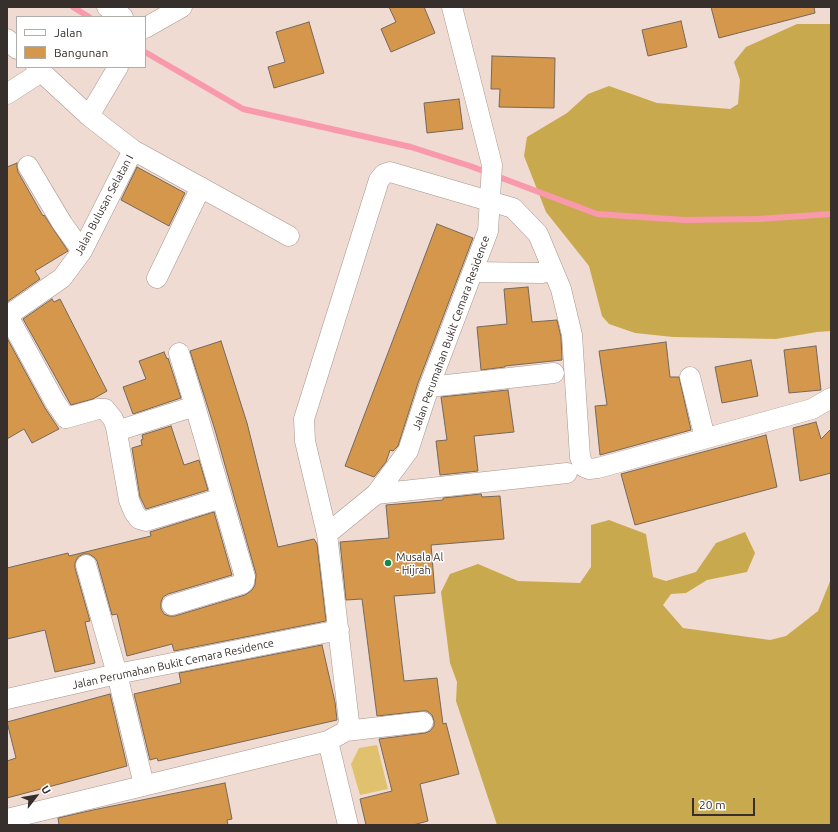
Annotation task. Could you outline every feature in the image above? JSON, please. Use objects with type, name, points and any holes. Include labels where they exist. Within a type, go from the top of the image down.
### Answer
[{"type":"street","points":[[107,7],[121,16]]},
{"type":"street","points":[[148,25],[182,7]]},
{"type":"street","name":"Jalan Perumahan Bukit Cemara Residence","points":[[328,534],[376,494],[408,451],[429,387],[488,231],[491,183],[452,7]]},
{"type":"street","points":[[7,39],[16,48]]},
{"type":"street","points":[[89,116],[117,68]]},
{"type":"street","points":[[7,94],[38,70]]},
{"type":"street","name":"Jalan Bulusan Selatan I","points":[[7,316],[62,278],[82,251],[133,150],[89,116],[38,70]]},
{"type":"street","points":[[133,150],[289,236]]},
{"type":"street","points":[[28,166],[62,223],[82,251]]},
{"type":"street","points":[[346,730],[348,722],[328,534],[305,441],[304,419],[380,180],[384,174],[390,172],[491,183],[538,234],[560,289],[572,335],[580,457],[584,467],[588,469],[598,468],[812,409],[831,398]]},
{"type":"street","points":[[157,278],[201,187]]},
{"type":"street","points":[[473,272],[543,273]]},
{"type":"street","points":[[7,316],[66,418],[98,409],[105,409],[112,419],[116,427],[129,500],[139,519],[146,521],[222,498]]},
{"type":"street","points":[[172,605],[242,584],[245,577],[179,353]]},
{"type":"street","points":[[429,387],[554,373]]},
{"type":"street","points":[[690,377],[705,438]]},
{"type":"street","points":[[116,427],[123,430],[195,406]]},
{"type":"street","points":[[376,494],[567,473]]},
{"type":"street","points":[[86,565],[117,674],[144,786]]},
{"type":"street","name":"Jalan Perumahan Bukit Cemara Residence","points":[[7,699],[117,674],[339,630]]},
{"type":"street","points":[[16,820],[328,740],[346,730],[423,722]]},
{"type":"street","points":[[328,740],[348,825]]},
{"type":"shaded area","points":[[797,24],[831,24],[831,331],[776,339],[673,337],[635,333],[609,324],[602,316],[589,266],[546,212],[524,156],[527,137],[567,113],[588,94],[609,86],[657,103],[730,109],[738,104],[740,80],[734,62],[746,47]]},
{"type":"shaded area","points":[[609,520],[646,534],[653,577],[666,581],[696,572],[716,543],[745,532],[755,553],[747,572],[707,580],[686,593],[671,594],[663,605],[683,628],[770,640],[786,636],[818,611],[831,579],[831,825],[497,825],[456,701],[457,682],[450,663],[441,592],[450,574],[478,564],[518,581],[580,583],[591,567],[591,525]]},
{"type":"shaded area","points":[[377,745],[388,789],[360,795],[351,764],[359,748]]},
{"type":"building","points":[[389,7],[424,7],[435,33],[391,52],[381,29],[396,22]]},
{"type":"building","points":[[711,7],[814,7],[815,13],[719,38]]},
{"type":"building","points":[[681,21],[687,47],[648,56],[642,30]]},
{"type":"building","points":[[309,22],[324,73],[274,88],[268,67],[285,62],[276,32]]},
{"type":"building","points":[[492,56],[555,58],[554,108],[499,107],[500,89],[491,89]]},
{"type":"building","points":[[459,99],[463,129],[427,133],[424,103]]},
{"type":"building","points":[[17,163],[18,172],[43,216],[44,215],[68,251],[35,271],[40,279],[7,302],[7,167]]},
{"type":"building","points":[[137,167],[185,193],[169,226],[121,200]]},
{"type":"building","points":[[437,224],[473,238],[418,383],[398,446],[393,451],[390,450],[386,462],[374,477],[345,466]]},
{"type":"building","points":[[528,287],[532,322],[557,320],[561,337],[562,360],[481,370],[477,327],[507,324],[504,289]]},
{"type":"building","points":[[52,299],[54,302],[60,299],[107,391],[93,399],[71,405],[23,319]]},
{"type":"building","points":[[7,338],[45,408],[59,429],[32,443],[24,429],[7,439]]},
{"type":"building","points":[[221,341],[247,423],[278,547],[314,539],[317,544],[326,621],[174,651],[172,644],[127,656],[117,614],[112,615],[97,561],[89,554],[83,554],[78,557],[75,563],[75,568],[90,621],[85,622],[95,663],[55,672],[45,630],[7,639],[7,568],[68,553],[69,556],[151,536],[150,532],[214,512],[232,575],[168,594],[163,597],[161,609],[164,614],[175,616],[245,595],[252,590],[255,585],[256,574],[215,430],[190,351]]},
{"type":"building","points":[[666,342],[670,377],[679,377],[691,430],[600,455],[595,406],[607,405],[599,351]]},
{"type":"building","points":[[816,346],[821,390],[789,393],[784,350]]},
{"type":"building","points":[[164,352],[167,359],[168,358],[181,398],[133,414],[123,387],[146,379],[139,361]]},
{"type":"building","points":[[751,360],[758,396],[722,403],[715,367]]},
{"type":"building","points":[[508,390],[514,432],[474,436],[478,471],[440,475],[436,441],[447,440],[441,397]]},
{"type":"building","points":[[816,422],[821,439],[831,429],[831,473],[800,481],[793,428]]},
{"type":"building","points":[[171,426],[184,465],[199,460],[208,490],[146,509],[140,497],[132,448],[142,445],[142,435]]},
{"type":"building","points":[[766,435],[777,487],[635,525],[621,474]]},
{"type":"building","points":[[481,494],[482,497],[500,496],[504,539],[431,545],[435,593],[394,596],[404,681],[437,678],[443,724],[446,723],[459,774],[420,784],[428,821],[413,825],[366,825],[360,799],[392,791],[379,739],[425,733],[430,731],[434,726],[434,721],[432,715],[427,711],[377,716],[362,599],[346,600],[340,542],[389,538],[386,505],[443,500],[443,498]]},
{"type":"building","points":[[322,645],[335,702],[337,720],[158,761],[157,758],[150,760],[134,694],[181,683],[179,673]]},
{"type":"building","points":[[110,694],[127,766],[7,798],[7,761],[16,758],[7,722]]},
{"type":"building","points":[[225,783],[232,819],[227,820],[228,825],[59,825],[58,818]]},
{"type":"waterway","points":[[73,7],[87,16]]},
{"type":"waterway","points":[[146,53],[243,109],[411,147],[470,166],[597,214],[684,220],[759,219],[831,214]]},
{"type":"place","name":"Musala Al - Hijrah","points":[[388,563]]}]
